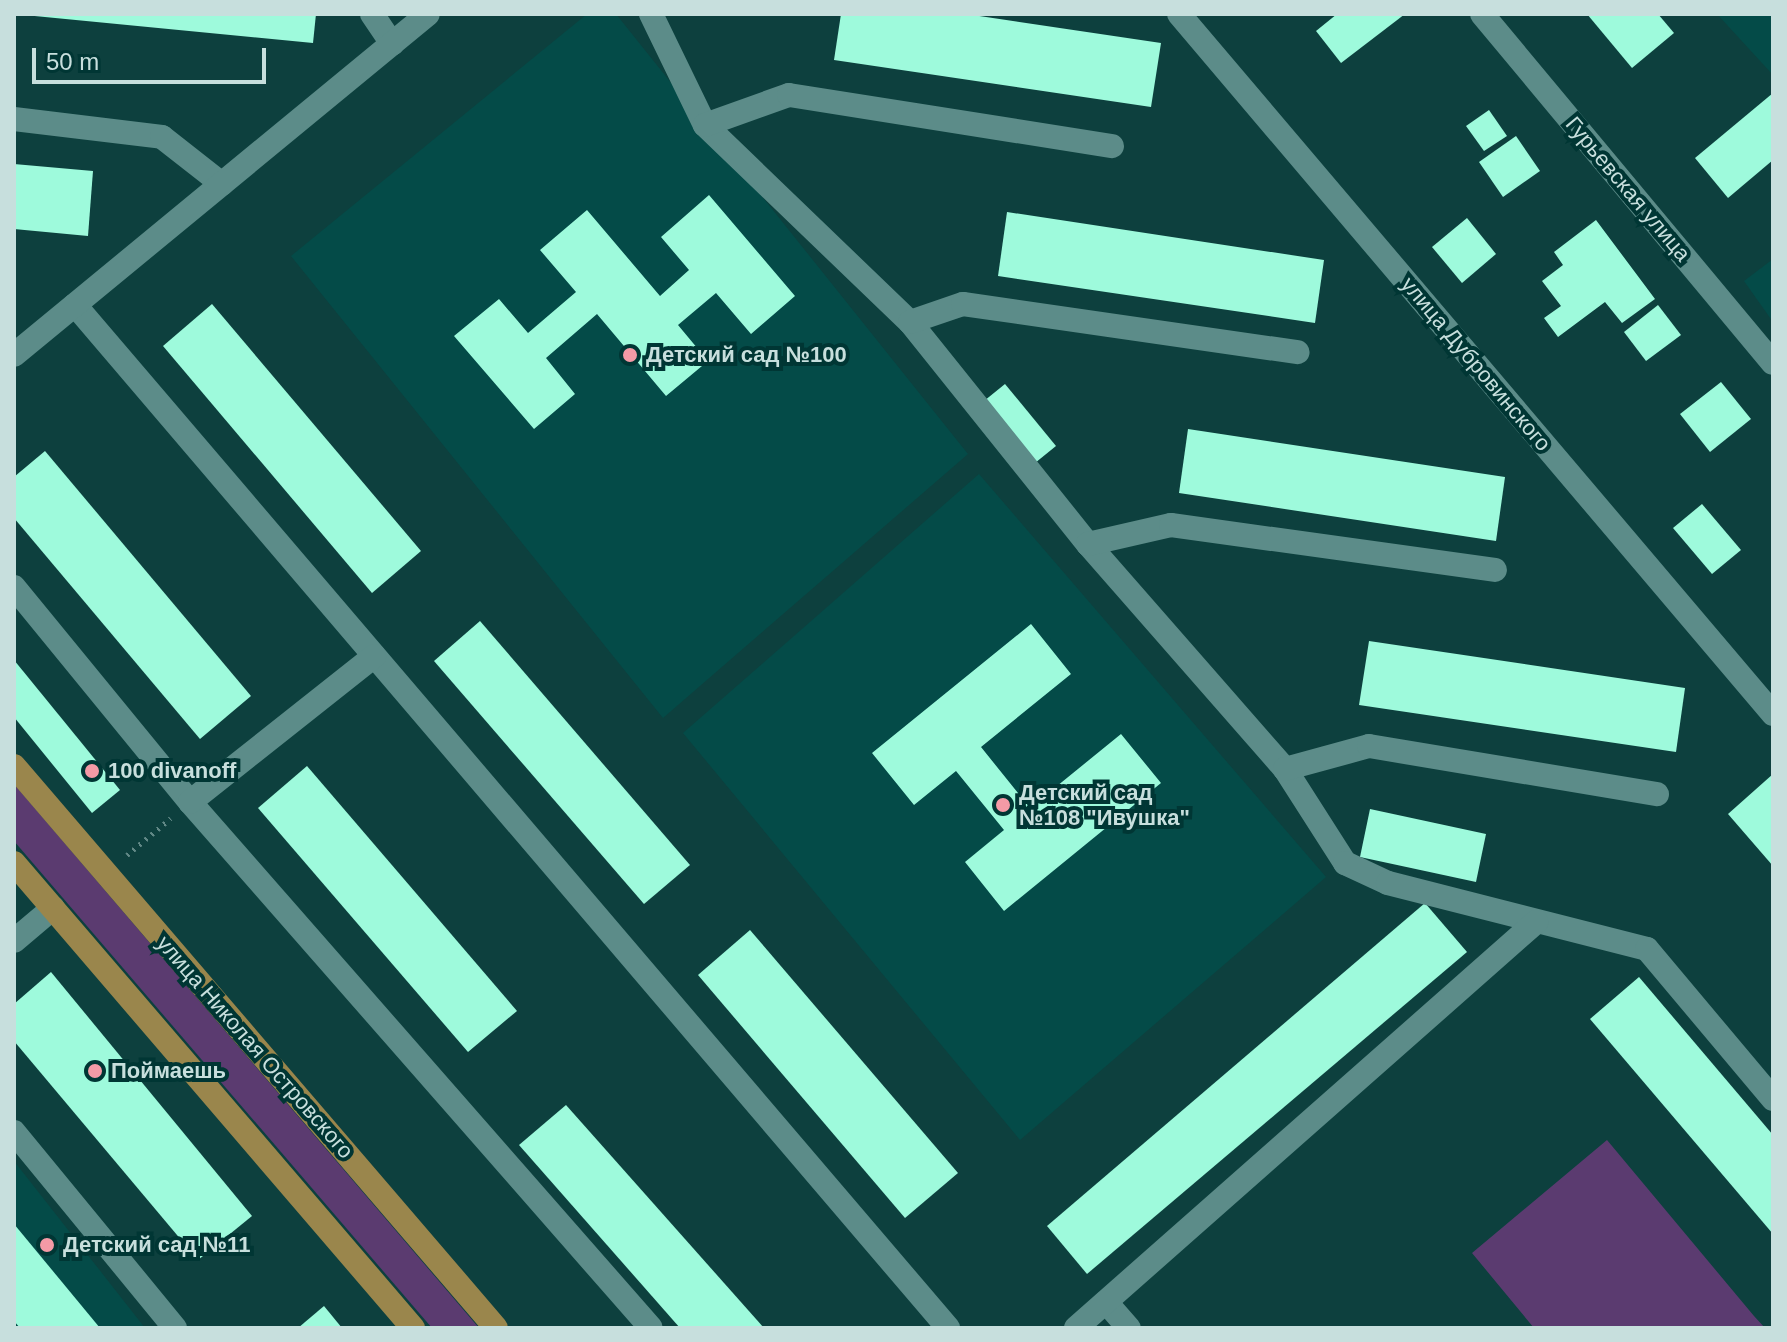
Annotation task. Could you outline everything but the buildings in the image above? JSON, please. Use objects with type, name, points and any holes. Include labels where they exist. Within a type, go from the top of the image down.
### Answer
[{"type":"main road","name":"улица Николая Островского","points":[[14,766],[496,1328]]},
{"type":"main road","points":[[14,863],[413,1328]]},
{"type":"street","points":[[372,14],[392,44]]},
{"type":"street","points":[[14,355],[428,14]]},
{"type":"street","points":[[651,14],[705,125],[910,322],[1088,544],[1285,769],[1345,863],[1388,883],[1647,949],[1773,1099]]},
{"type":"street","name":"улица Дубровинского","points":[[1179,14],[1773,714]]},
{"type":"street","name":"Гурьевская улица","points":[[1482,14],[1773,363]]},
{"type":"street","points":[[705,125],[789,95],[1112,146]]},
{"type":"street","points":[[14,119],[162,137],[222,184]]},
{"type":"street","points":[[910,322],[963,304],[1298,352]]},
{"type":"street","points":[[75,305],[948,1328]]},
{"type":"street","points":[[1088,544],[1171,525],[1495,570]]},
{"type":"street","points":[[14,587],[190,802],[651,1328]]},
{"type":"street","points":[[190,802],[374,656]]},
{"type":"street","points":[[1285,769],[1369,746],[1657,794]]},
{"type":"street","points":[[14,941],[53,908]]},
{"type":"street","points":[[1076,1328],[1536,922]]},
{"type":"street","points":[[14,1132],[175,1328]]},
{"type":"street","points":[[1106,1302],[1129,1328]]},
{"type":"shaded area","name":"Детский сад №100","points":[[587,14],[616,14],[968,454],[663,718],[291,256]]},
{"type":"shaded area","points":[[1717,14],[1773,14],[1773,75]]},
{"type":"shaded area","points":[[1773,259],[1773,322],[1744,281]]},
{"type":"shaded area","name":"Детский сад №108 \"Ивушка\"","points":[[979,474],[1326,877],[1020,1140],[683,733]]},
{"type":"shaded area","points":[[14,784],[479,1328],[432,1328],[14,841]]},
{"type":"shaded area","points":[[1607,1140],[1765,1328],[1534,1328],[1472,1253]]},
{"type":"shaded area","name":"Детский сад №11","points":[[14,1161],[145,1328],[14,1328]]},
{"type":"place","name":"Детский сад №100","points":[[630,355]]},
{"type":"place","name":"100 divanoff","points":[[92,771]]},
{"type":"place","name":"Детский сад №108 \"Ивушка\"","points":[[1003,805]]},
{"type":"place","name":"Поймаешь","points":[[95,1071]]},
{"type":"place","name":"Детский сад №11","points":[[47,1245]]}]
